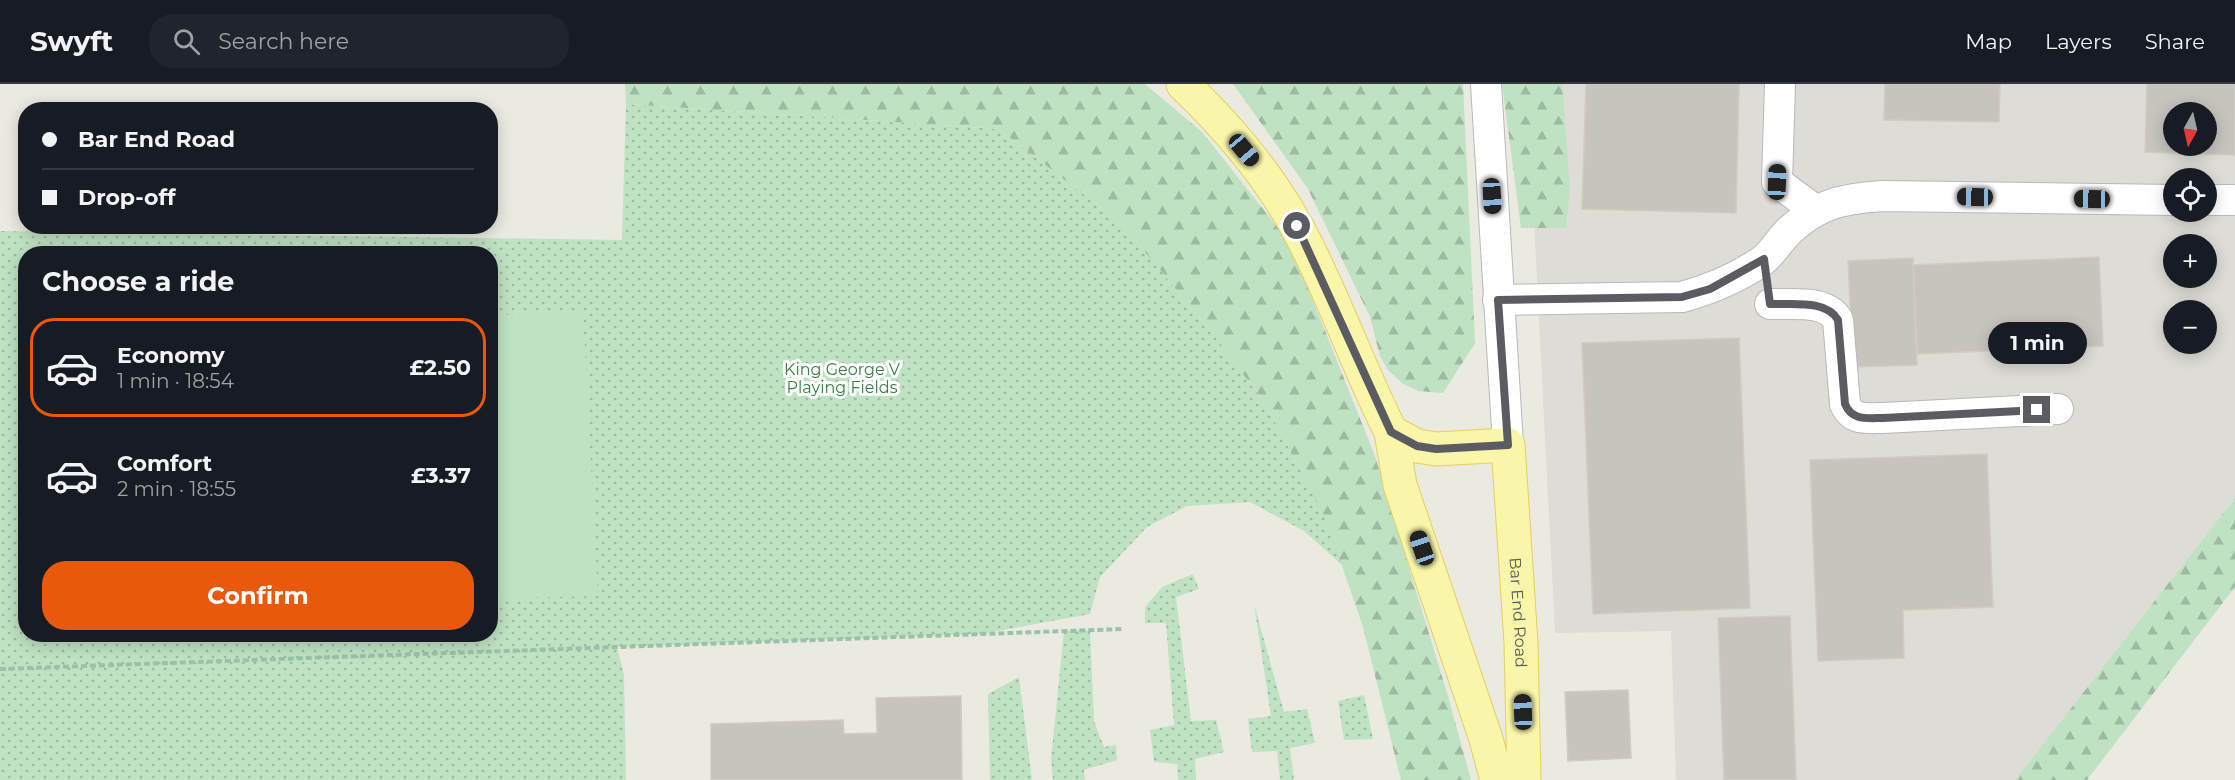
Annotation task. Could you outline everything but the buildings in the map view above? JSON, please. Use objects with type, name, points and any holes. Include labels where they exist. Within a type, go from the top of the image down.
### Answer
[{"type":"main road","points":[[1183,84],[1257,165],[1297,226],[1391,432],[1400,485],[1486,739],[1497,780]]},
{"type":"main road","points":[[1391,432],[1417,446],[1436,449],[1508,445]]},
{"type":"main road","name":"Bar End Road","points":[[1508,445],[1521,643],[1524,780]]},
{"type":"street","name":"Bar End Road","points":[[1486,84],[1508,445]]},
{"type":"street","points":[[1780,84],[1777,182],[1815,210]]},
{"type":"street","points":[[1498,300],[1682,297],[1710,289],[1764,259],[1788,231],[1815,210],[1847,199],[1882,196],[2163,200]]},
{"type":"street","points":[[2217,200],[2235,200]]},
{"type":"street","points":[[1764,259],[1771,309],[1818,306],[1834,312],[1838,320],[1845,404],[1854,416],[1883,418],[2058,409]]},
{"type":"path","points":[[0,669],[1123,629]]},
{"type":"shaded area","points":[[1527,84],[2235,84],[2235,498],[2015,780],[1676,780],[1671,631],[1555,633]]},
{"type":"green space","points":[[625,84],[1145,84],[1202,132],[1290,243],[1375,456],[1448,696],[1471,780],[1401,780],[1363,627],[1325,517],[1266,405],[1217,339],[1122,224],[999,129],[626,104]]},
{"type":"green space","points":[[1233,84],[1463,84],[1475,343],[1443,393],[1418,391],[1402,383],[1388,370],[1380,356],[1370,317],[1308,189]]},
{"type":"green space","points":[[1502,84],[1562,84],[1570,189],[1566,228],[1521,228]]},
{"type":"green space","name":"King George V Playing Fields","points":[[626,104],[999,129],[1122,224],[1217,339],[1266,405],[1326,517],[1343,566],[1304,531],[1250,502],[1187,506],[1147,527],[1100,577],[1090,614],[981,634],[617,647],[624,675],[626,780],[0,780],[0,231],[18,231],[18,234],[207,234],[622,240]]},
{"type":"green space","points":[[583,312],[598,596],[498,599],[498,315]]},
{"type":"green space","points":[[2235,498],[2235,587],[2087,780],[2015,780]]},
{"type":"green space","points":[[1193,574],[1199,589],[1176,597],[1191,721],[1216,720],[1224,752],[1195,759],[1196,780],[1178,780],[1177,764],[1154,762],[1150,730],[1174,725],[1166,623],[1145,623],[1145,607],[1162,587]]},
{"type":"green space","points":[[1254,604],[1284,712],[1307,709],[1315,743],[1290,748],[1294,780],[1280,780],[1277,751],[1252,752],[1248,719],[1271,716]]},
{"type":"green space","points":[[1090,630],[1094,721],[1104,747],[1116,745],[1117,760],[1084,770],[1085,780],[1053,780],[1051,760],[1064,631]]},
{"type":"green space","points":[[1019,677],[1032,780],[990,780],[988,694]]},
{"type":"green space","points":[[1364,695],[1373,739],[1344,740],[1338,701]]},
{"type":"route","points":[[1297,226],[1391,432],[1417,446],[1436,449],[1508,445],[1498,300],[1682,297],[1710,289],[1764,259],[1770,304],[1818,306],[1834,312],[1838,320],[1845,404],[1854,416],[1883,418],[2037,410]]}]
